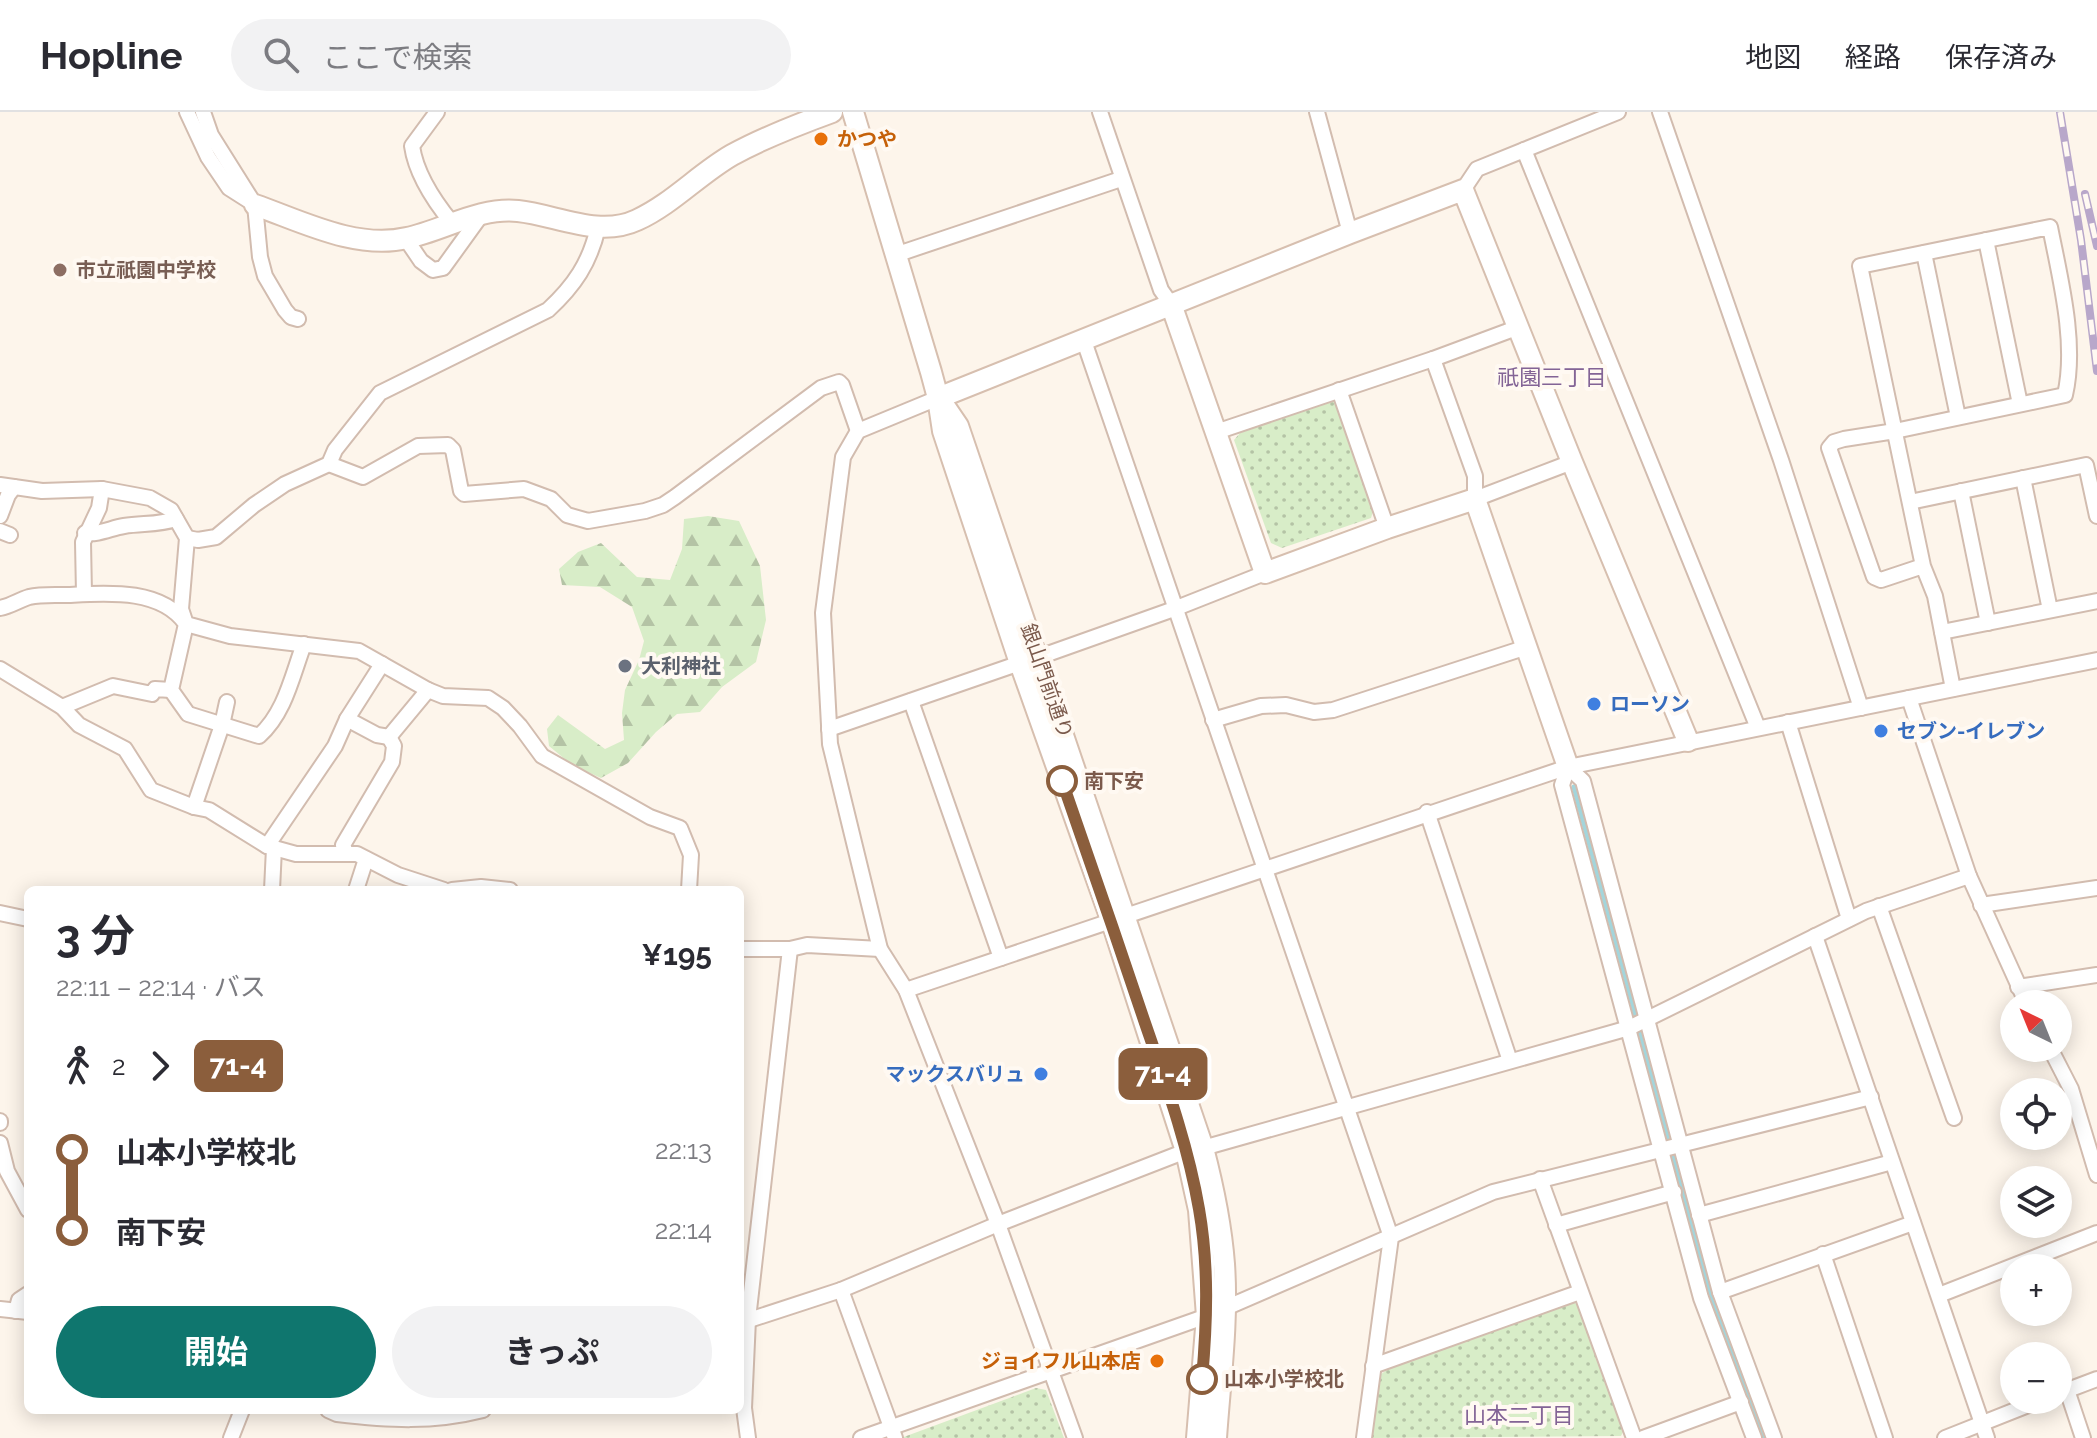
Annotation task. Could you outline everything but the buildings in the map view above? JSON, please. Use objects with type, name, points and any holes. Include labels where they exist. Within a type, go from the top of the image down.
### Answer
[{"type":"street","points":[[187,112],[208,157],[229,188],[255,205],[327,231],[374,241],[406,239],[482,213],[516,210],[598,227],[634,222],[734,154],[832,112]]},
{"type":"street","points":[[203,112],[211,135],[255,205],[265,276],[285,310],[298,319]]},
{"type":"street","points":[[437,112],[412,146],[413,157],[435,202],[452,223]]},
{"type":"street","name":"銀山門前通り","points":[[853,112],[898,254],[938,398],[958,426],[1029,660],[1195,1149],[1216,1200],[1224,1264],[1197,1438]]},
{"type":"street","points":[[1100,112],[1121,179],[1161,290],[1171,304],[1265,573]]},
{"type":"street","points":[[1317,112],[1350,233]]},
{"type":"street","points":[[1075,1438],[998,1224],[906,990],[880,949],[830,744],[823,613],[843,457],[858,431],[1463,190],[1477,169],[1618,112]]},
{"type":"street","points":[[1660,112],[1781,460],[1861,708]]},
{"type":"street","points":[[1524,150],[1758,728]]},
{"type":"street","points":[[898,254],[1121,179]]},
{"type":"street","points":[[1463,190],[1688,741]]},
{"type":"street","points":[[406,239],[421,261],[433,270],[443,268],[482,213]]},
{"type":"street","points":[[187,538],[216,537],[275,491],[329,464],[335,450],[380,393],[548,310],[571,289],[579,276],[598,227]]},
{"type":"street","points":[[1923,566],[1881,580],[1874,577],[1829,448],[1834,442],[1844,439],[1895,431],[2065,395],[2070,372],[2063,297],[2050,227],[1860,266],[1895,431],[1910,502],[1923,566],[1935,596],[1953,689]]},
{"type":"street","points":[[1986,240],[2020,404]]},
{"type":"street","points":[[1924,253],[1958,417]]},
{"type":"street","points":[[1216,432],[1519,327]]},
{"type":"street","points":[[1084,341],[1391,1237],[1364,1438]]},
{"type":"street","points":[[1433,359],[1475,476],[1475,499],[1568,767],[1583,781],[1720,1292],[1774,1438]]},
{"type":"street","points":[[329,464],[363,477],[418,446],[448,445],[453,450],[464,494],[524,489],[551,499],[567,515],[588,521],[663,505],[821,388],[839,382],[842,385],[858,431]]},
{"type":"street","points":[[1339,390],[1387,528]]},
{"type":"street","points":[[829,729],[1174,609],[1572,462]]},
{"type":"street","points":[[1910,502],[2086,465],[2097,516]]},
{"type":"street","points":[[2023,478],[2050,610]]},
{"type":"street","points":[[0,516],[8,495],[7,486],[42,491],[102,489],[150,498],[171,510],[187,538],[181,609],[186,624],[171,690],[188,714],[259,736],[272,724],[281,708],[304,644]]},
{"type":"street","points":[[84,594],[85,533],[99,508],[102,489]]},
{"type":"street","points":[[1961,491],[1988,623]]},
{"type":"street","points":[[85,533],[176,519]]},
{"type":"street","points":[[0,608],[29,597],[124,593],[178,612],[186,624],[230,636],[359,651],[443,696],[488,698],[520,726],[542,756],[650,817],[680,828],[691,855],[689,886]]},
{"type":"street","points":[[1942,632],[2097,601]]},
{"type":"street","points":[[1213,720],[1261,706],[1286,705],[1314,712],[1333,710],[1527,647]]},
{"type":"street","points":[[906,990],[1568,767],[2097,660]]},
{"type":"street","points":[[272,886],[270,847],[335,746],[347,719],[382,664]]},
{"type":"street","points":[[0,669],[62,707],[79,725],[125,749],[151,790],[209,810],[270,847],[296,854],[346,853],[432,886]]},
{"type":"street","points":[[62,707],[113,686],[152,694],[155,689],[171,690]]},
{"type":"street","points":[[389,737],[428,690]]},
{"type":"street","points":[[1909,698],[1969,876],[2020,990]]},
{"type":"street","points":[[911,701],[1001,958]]},
{"type":"street","points":[[194,807],[227,702]]},
{"type":"street","points":[[347,719],[377,735],[389,737]]},
{"type":"street","points":[[1788,722],[1849,919]]},
{"type":"street","points":[[346,853],[343,845],[392,762],[394,746],[389,737]]},
{"type":"street","points":[[1568,767],[1562,785],[1701,1298],[1754,1438]]},
{"type":"street","points":[[1427,812],[1510,1061]]},
{"type":"street","points":[[357,886],[366,859]]},
{"type":"street","points":[[744,1321],[841,1290],[998,1224],[1195,1149],[1629,1028],[1849,919],[1969,876]]},
{"type":"street","points":[[1981,905],[2097,888]]},
{"type":"street","points":[[1879,906],[1954,1118]]},
{"type":"street","points":[[0,913],[24,918]]},
{"type":"street","points":[[1815,936],[1987,1438]]},
{"type":"street","points":[[744,949],[790,949],[807,945],[880,949]]},
{"type":"street","points":[[748,1438],[744,1408],[744,1321],[790,949]]},
{"type":"street","points":[[2018,987],[2097,975]]},
{"type":"street","points":[[2057,1062],[2071,1089],[2093,1149],[2097,1175]]},
{"type":"street","points":[[861,1438],[893,1433],[1216,1312],[1493,1192],[1871,1097]]},
{"type":"street","points":[[0,1143],[7,1171],[24,1203]]},
{"type":"street","points":[[1699,1215],[1892,1162]]},
{"type":"street","points":[[1540,1179],[1634,1438]]},
{"type":"street","points":[[1556,1225],[1674,1192]]},
{"type":"street","points":[[1720,1292],[1913,1223]]},
{"type":"street","points":[[1939,1295],[2097,1233]]},
{"type":"street","points":[[1823,1254],[1885,1438]]},
{"type":"street","points":[[841,1290],[893,1433]]},
{"type":"street","points":[[1373,1366],[1580,1292]]},
{"type":"street","points":[[0,1309],[22,1312]]},
{"type":"street","name":"銀山門前通り","points":[[1216,1312],[1216,1438]]},
{"type":"street","points":[[2072,1388],[2097,1379]]},
{"type":"street","points":[[1643,1438],[1741,1402]]},
{"type":"street","points":[[231,1438],[240,1414]]},
{"type":"street","points":[[337,1414],[401,1421],[468,1414]]},
{"type":"street","points":[[1945,1438],[2005,1414]]},
{"type":"street","points":[[2072,1414],[2083,1438]]},
{"type":"green space","points":[[1332,400],[1337,402],[1374,508],[1371,518],[1282,548],[1271,543],[1234,440],[1240,433]]},
{"type":"green space","points":[[708,516],[739,521],[760,566],[766,620],[756,662],[722,687],[700,712],[677,714],[628,763],[601,778],[572,765],[549,746],[547,729],[558,715],[605,749],[624,740],[622,713],[625,690],[644,641],[632,607],[600,587],[562,585],[559,569],[578,552],[601,543],[637,577],[670,580],[682,549],[684,519]]},
{"type":"green space","points":[[1570,1301],[1577,1304],[1624,1430],[1621,1436],[1371,1438],[1380,1375],[1389,1368]]},
{"type":"green space","points":[[1036,1388],[1046,1390],[1064,1438],[901,1438]]},
{"type":"waterway","points":[[1574,787],[1711,1294],[1764,1438]]},
{"type":"railway","points":[[2060,112],[2081,240],[2097,371]]},
{"type":"railway","points":[[2085,194],[2097,246]]},
{"type":"bus line","name":"71-4","points":[[1062,781],[1156,1053],[1186,1151],[1199,1210],[1205,1265],[1207,1316],[1202,1379]]},
{"type":"place","name":"かつや","points":[[821,139]]},
{"type":"place","name":"市立祇園中学校","points":[[60,270]]},
{"type":"place","name":"大利神社","points":[[625,666]]},
{"type":"place","name":"ローソン","points":[[1594,704]]},
{"type":"place","name":"セブン-イレブン","points":[[1881,731]]},
{"type":"place","name":"南下安","points":[[1062,781]]},
{"type":"place","name":"マックスバリュ","points":[[1041,1074]]},
{"type":"place","name":"ジョイフル山本店","points":[[1157,1361]]},
{"type":"place","name":"山本小学校北","points":[[1202,1379]]},
{"type":"district","name":"祇園三丁目","points":[[1552,377]]},
{"type":"district","name":"山本二丁目","points":[[1519,1415]]}]
